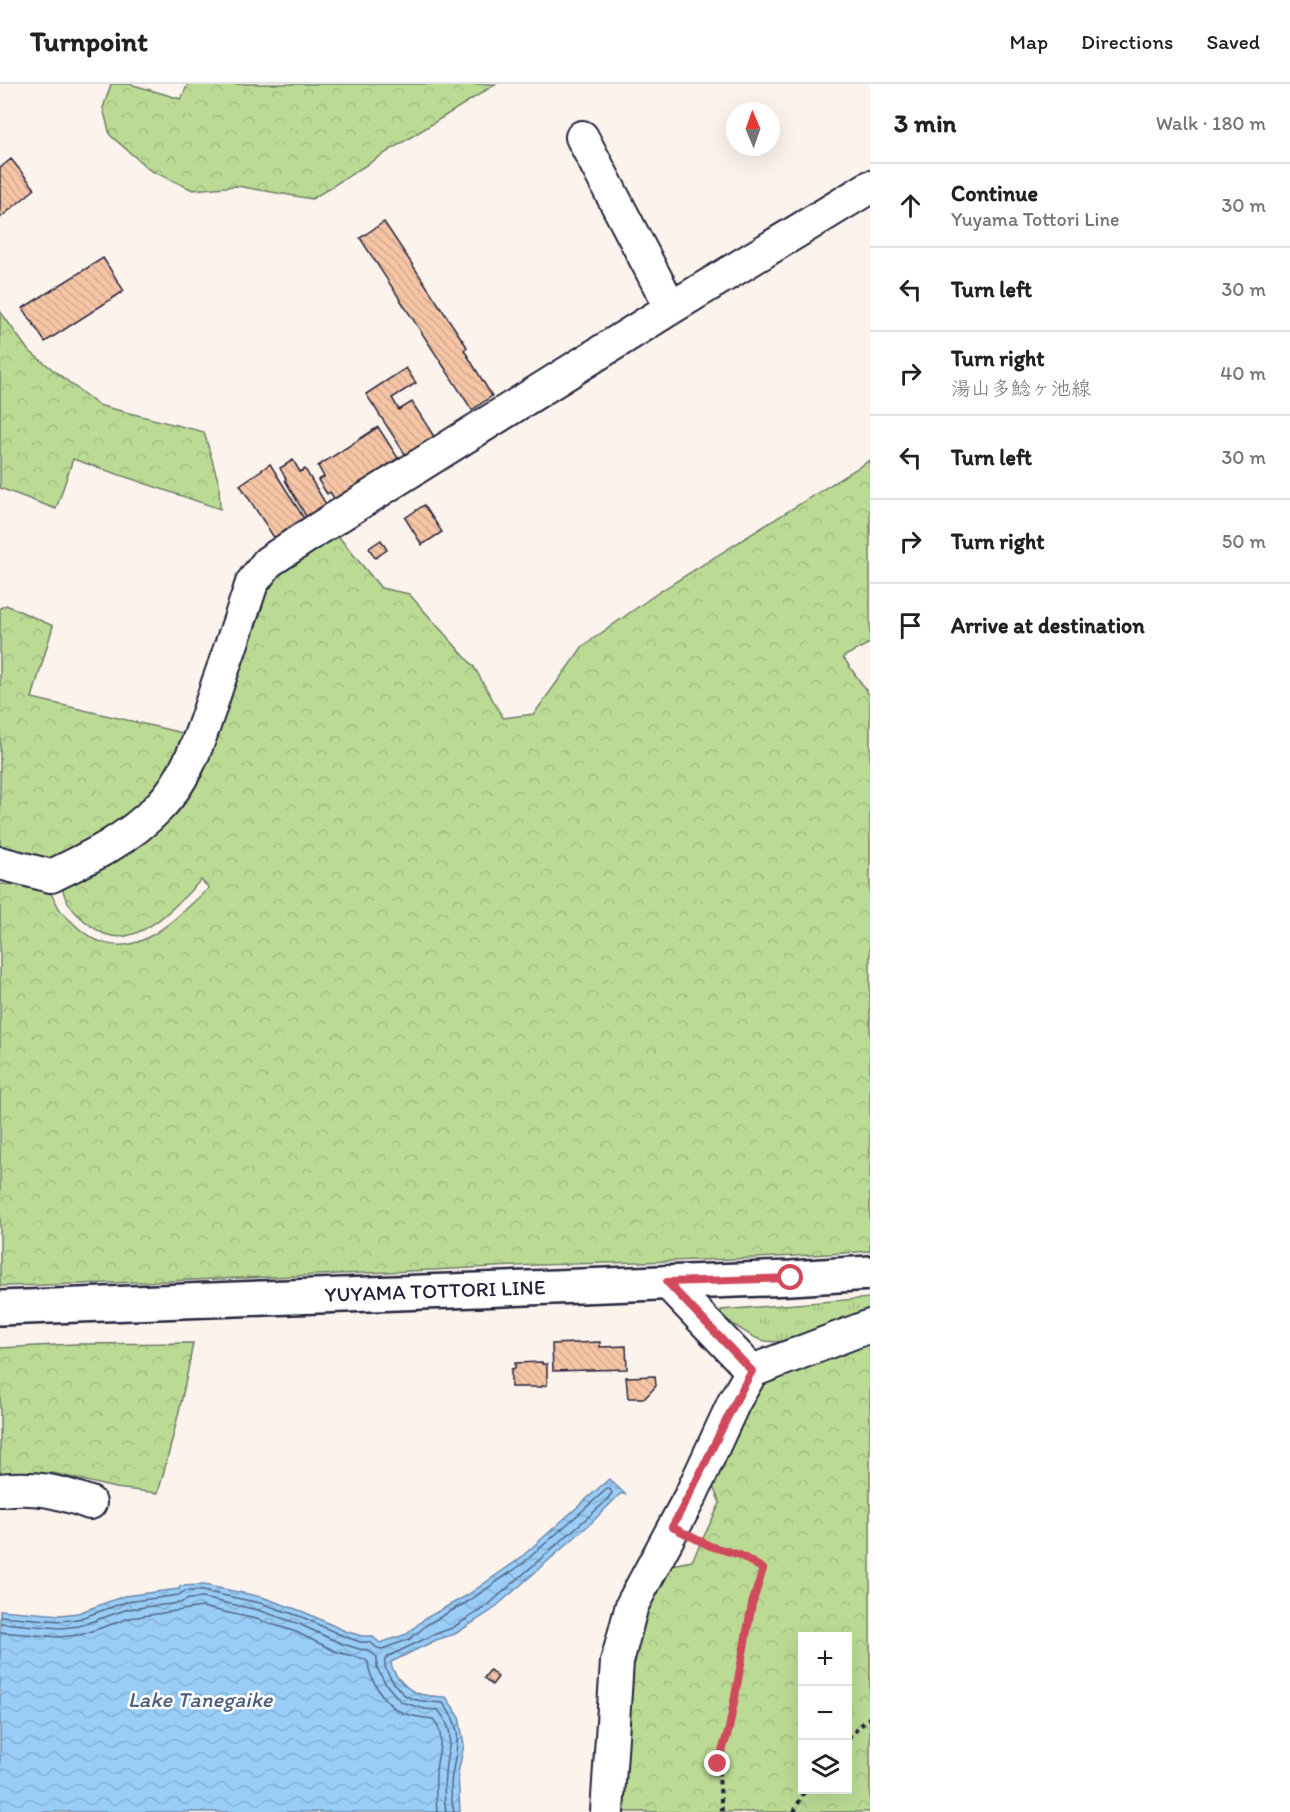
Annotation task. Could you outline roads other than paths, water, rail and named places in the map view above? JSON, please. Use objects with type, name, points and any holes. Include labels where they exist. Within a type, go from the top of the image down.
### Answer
[{"type":"main road","name":"YUYAMA TOTTORI LINE","points":[[0,1308],[870,1273]]},
{"type":"street","points":[[582,137],[671,308]]},
{"type":"street","points":[[0,863],[51,876],[92,857],[140,824],[159,807],[177,786],[202,733],[252,583],[268,562],[671,308],[870,187]]},
{"type":"street","points":[[667,1282],[752,1371]]},
{"type":"street","points":[[607,1812],[616,1662],[632,1605],[691,1495],[734,1402],[752,1371],[870,1326]]},
{"type":"street","points":[[0,1490],[44,1489],[61,1492],[90,1503]]},
{"type":"water","name":"Lake Tanegaike","points":[[609,1479],[625,1494],[620,1494],[591,1523],[491,1611],[455,1634],[436,1640],[391,1662],[396,1675],[409,1689],[426,1695],[446,1697],[459,1716],[464,1745],[458,1773],[460,1812],[0,1812],[0,1610],[61,1615],[78,1613],[124,1596],[179,1589],[180,1586],[204,1585],[262,1597],[304,1612],[345,1631],[362,1636],[372,1636],[380,1643],[407,1634],[424,1619],[466,1596],[518,1560]]}]
